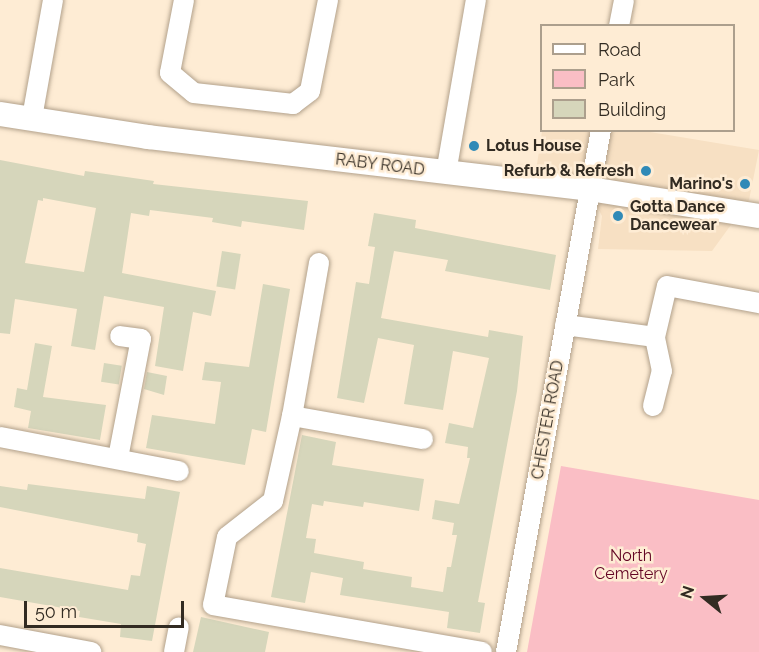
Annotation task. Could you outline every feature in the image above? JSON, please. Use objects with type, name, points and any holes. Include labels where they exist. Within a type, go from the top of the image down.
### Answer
[{"type":"street","points":[[32,118],[53,0]]},
{"type":"street","points":[[184,0],[170,73],[194,93],[292,104],[310,91],[328,0]]},
{"type":"street","points":[[446,172],[476,0]]},
{"type":"street","points":[[620,24],[624,0]]},
{"type":"street","name":"RABY ROAD","points":[[0,114],[148,137],[590,189],[759,216]]},
{"type":"street","name":"CHESTER ROAD","points":[[506,652],[601,132]]},
{"type":"street","points":[[319,263],[292,416],[273,501],[227,537],[213,605],[482,652]]},
{"type":"street","points":[[653,406],[662,370],[655,337],[667,286],[759,303]]},
{"type":"street","points":[[565,325],[655,337]]},
{"type":"street","points":[[118,458],[141,339],[120,336]]},
{"type":"street","points":[[292,416],[423,439]]},
{"type":"street","points":[[0,437],[179,471]]},
{"type":"street","points":[[174,652],[179,627]]},
{"type":"street","points":[[0,635],[91,652]]},
{"type":"shaded area","points":[[542,132],[650,132],[759,150],[749,200],[712,251],[598,249],[602,216],[597,206],[536,171]]},
{"type":"green space","name":"North Cemetery","points":[[561,466],[759,500],[759,652],[527,652]]},
{"type":"building","points":[[0,160],[84,176],[85,171],[154,181],[153,184],[308,201],[304,230],[242,221],[241,227],[212,222],[213,218],[150,210],[149,216],[131,213],[122,273],[216,291],[211,316],[193,312],[183,371],[155,366],[164,307],[104,296],[95,350],[71,346],[77,309],[15,299],[10,334],[0,333]],"holes":[[[43,198],[96,208],[84,272],[25,263],[38,200],[43,201]]]},
{"type":"building","points":[[374,213],[416,220],[415,228],[556,255],[550,290],[445,271],[448,260],[394,251],[381,318],[488,337],[489,330],[523,336],[517,391],[478,602],[485,603],[480,633],[447,628],[449,612],[340,595],[343,578],[311,572],[305,603],[271,597],[302,435],[336,442],[332,465],[424,479],[419,511],[364,502],[363,507],[324,501],[323,506],[312,504],[306,538],[316,539],[314,553],[364,562],[363,569],[412,577],[411,587],[443,592],[447,567],[451,567],[457,535],[452,535],[454,523],[432,519],[435,500],[459,504],[470,458],[467,458],[468,447],[445,443],[449,423],[473,428],[489,358],[453,351],[443,410],[404,404],[414,345],[378,338],[364,403],[337,398],[356,282],[369,284],[375,247],[368,246]]},
{"type":"building","points":[[222,251],[241,254],[235,290],[216,287]]},
{"type":"building","points":[[263,284],[290,289],[266,432],[252,429],[245,465],[146,448],[152,415],[215,424],[221,382],[202,380],[205,362],[249,367]]},
{"type":"building","points":[[35,343],[52,346],[43,397],[106,405],[100,440],[28,428],[31,411],[14,407],[17,388],[27,390]]},
{"type":"building","points":[[104,363],[122,366],[119,385],[101,382]]},
{"type":"building","points":[[147,372],[167,376],[164,395],[144,389]]},
{"type":"building","points":[[28,484],[145,499],[147,486],[180,492],[152,641],[120,637],[121,624],[79,617],[80,611],[0,597],[0,568],[128,590],[131,575],[140,576],[146,544],[137,542],[138,534],[0,507],[0,486],[27,490]]},
{"type":"building","points":[[201,617],[269,632],[265,652],[193,652]]},
{"type":"place","name":"Lotus House","points":[[474,146]]},
{"type":"place","name":"Refurb & Refresh","points":[[646,171]]},
{"type":"place","name":"Marino's","points":[[745,184]]},
{"type":"place","name":"Gotta Dance Dancewear","points":[[618,216]]}]
